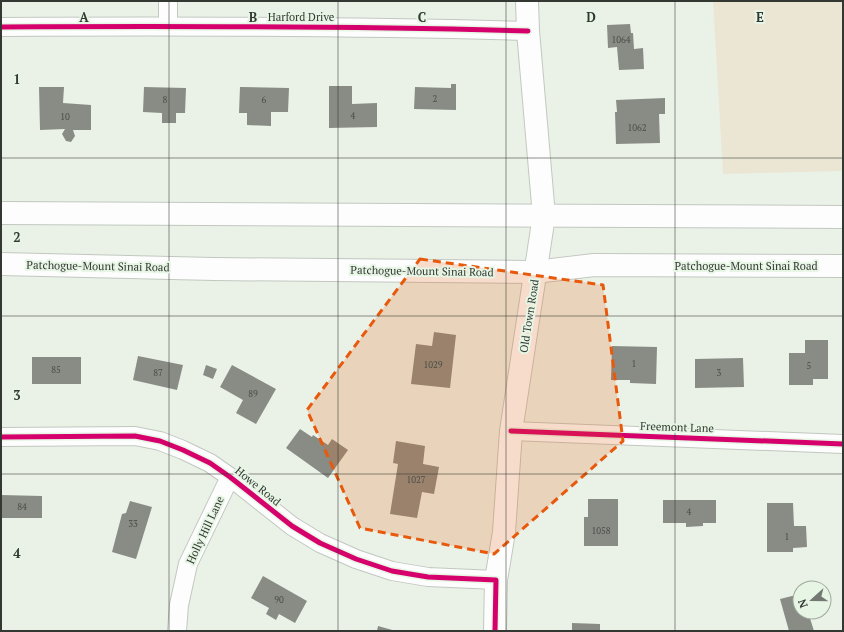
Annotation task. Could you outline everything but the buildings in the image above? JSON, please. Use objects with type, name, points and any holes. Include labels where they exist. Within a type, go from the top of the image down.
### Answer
[{"type":"main road","name":"Old Town Road","points":[[495,631],[496,580],[504,532],[511,431],[544,216],[528,31],[527,1]]},
{"type":"main road","points":[[1,213],[843,217]]},
{"type":"main road","name":"Patchogue-Mount Sinai Road","points":[[1,264],[214,269],[535,272],[594,265],[843,266]]},
{"type":"street","points":[[168,1],[168,26]]},
{"type":"street","name":"Harford Drive","points":[[1,27],[168,26],[420,28],[528,31]]},
{"type":"street","name":"Freemont Lane","points":[[511,431],[843,444]]},
{"type":"street","name":"Howe Road","points":[[1,437],[135,436],[160,441],[210,463],[292,526],[320,543],[356,559],[392,571],[428,577],[496,580]]},
{"type":"street","name":"Holly Hill Lane","points":[[177,631],[179,605],[188,564],[230,477]]},
{"type":"highlighted area","points":[[420,259],[603,285],[623,441],[494,554],[360,528],[307,410]]},
{"type":"shaded area","points":[[713,1],[843,1],[843,171],[723,174]]},
{"type":"cycle path","points":[[1,27],[133,26],[396,28],[528,31]]},
{"type":"cycle path","points":[[511,431],[843,444]]},
{"type":"cycle path","points":[[1,437],[135,436],[160,441],[183,450],[210,463],[292,526],[320,543],[356,559],[392,571],[428,577],[496,580],[495,631]]}]
